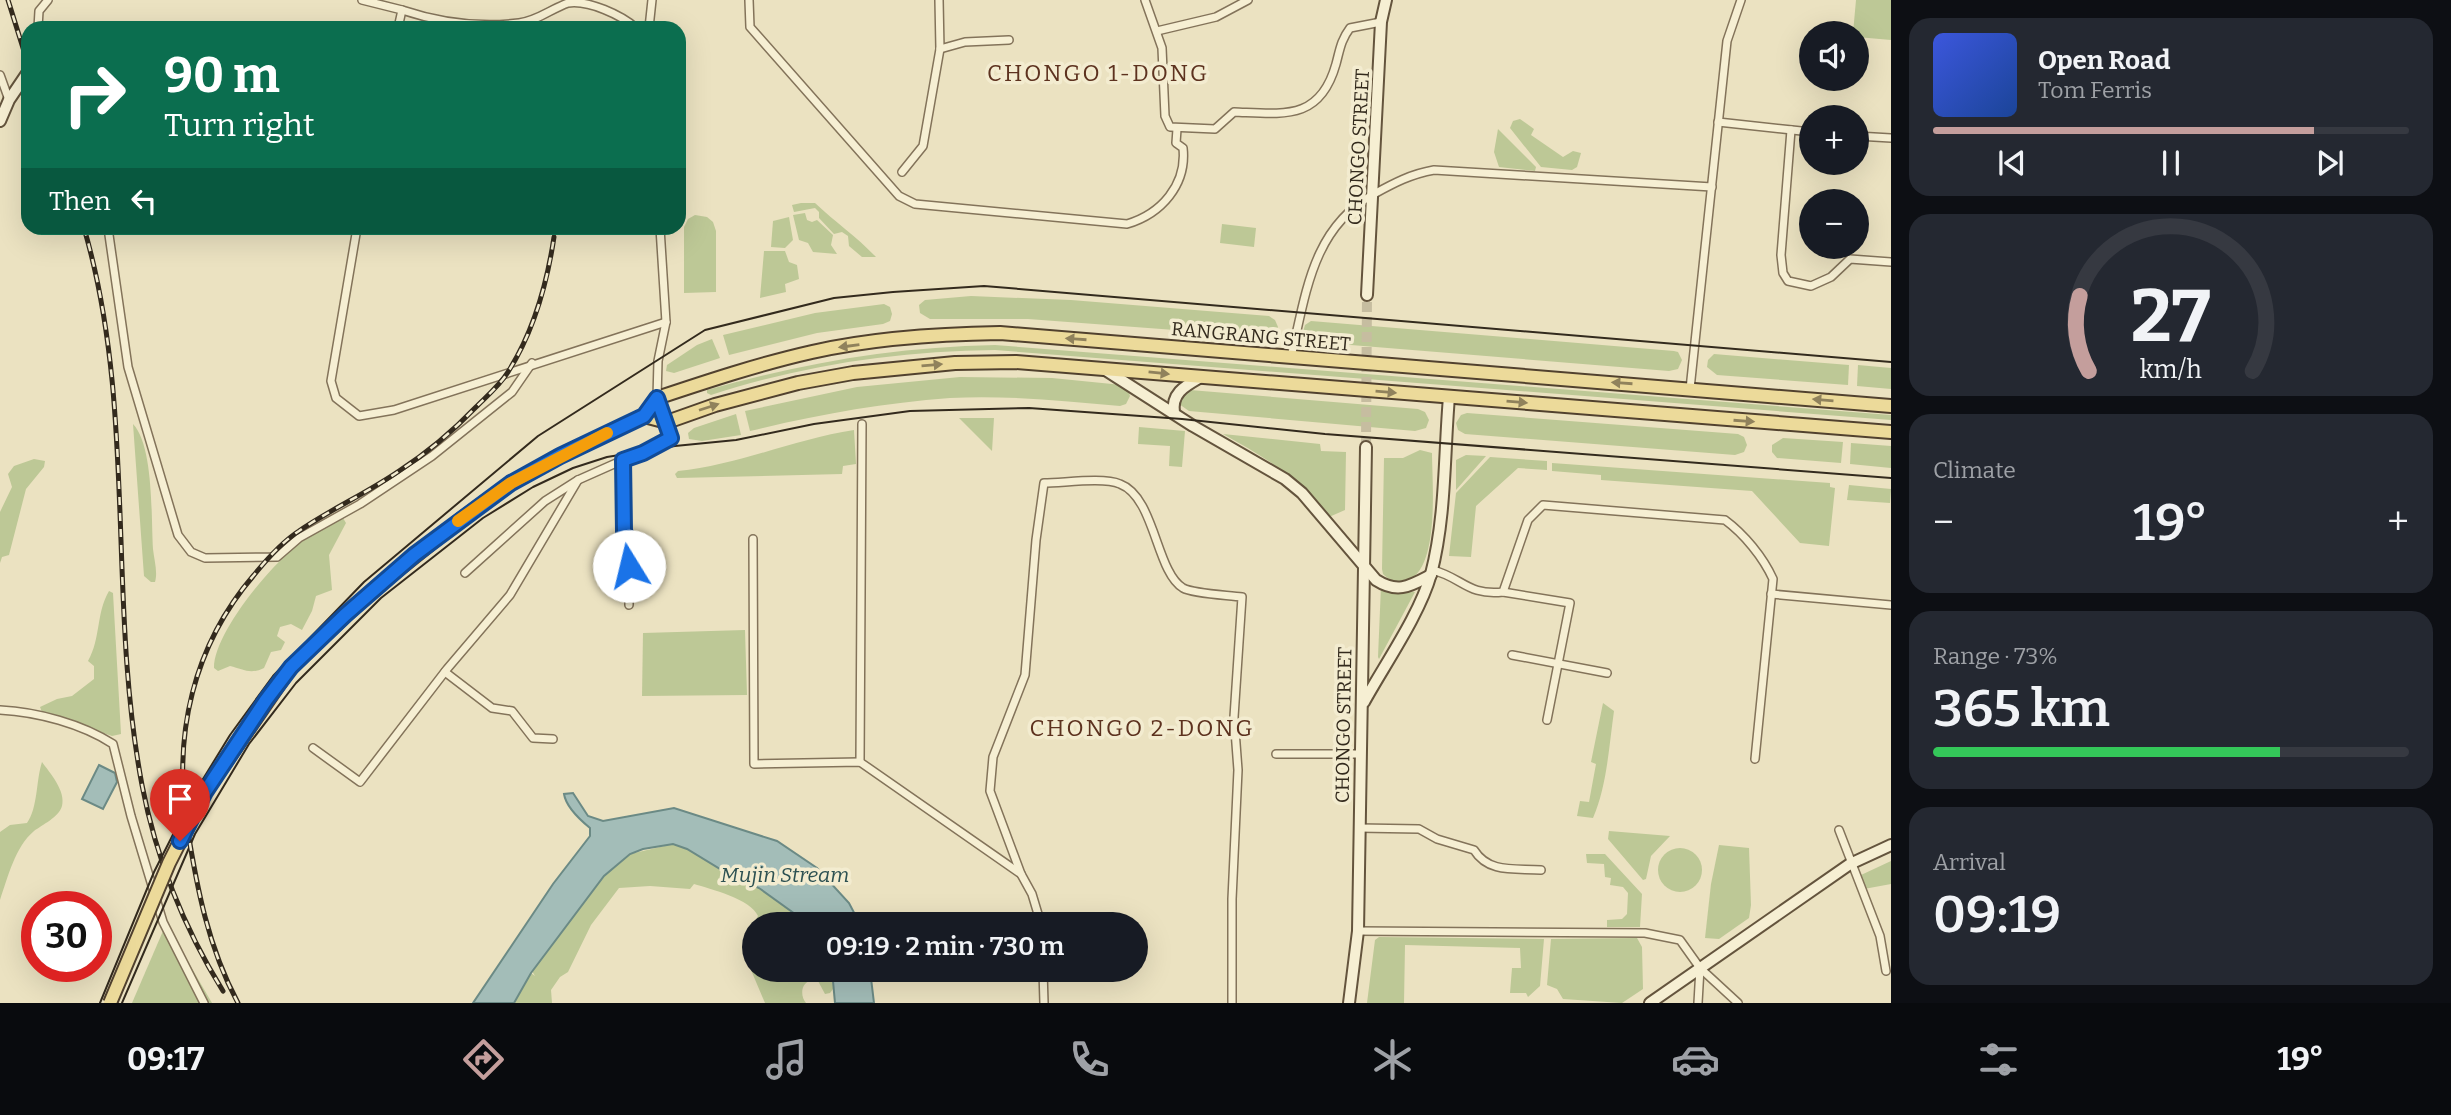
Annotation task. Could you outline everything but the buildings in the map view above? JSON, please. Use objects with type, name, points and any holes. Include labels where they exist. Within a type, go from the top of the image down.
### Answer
[{"type":"main road","name":"CHONGO STREET","points":[[1367,295],[1381,22],[1386,0]]},
{"type":"main road","points":[[0,121],[9,100],[21,82]]},
{"type":"main road","name":"RANGRANG STREET","points":[[657,398],[814,351],[951,334],[1000,333],[1891,406]]},
{"type":"main road","points":[[644,416],[667,422],[715,405],[798,383],[853,373],[955,363],[1016,362],[1891,432]]},
{"type":"main road","points":[[1102,367],[1285,479],[1302,493],[1376,580],[1392,588],[1409,587],[1432,573]]},
{"type":"main road","points":[[1174,413],[1175,396],[1182,387],[1201,377]]},
{"type":"main road","points":[[1362,705],[1420,603],[1432,573],[1440,518],[1449,397]]},
{"type":"main road","points":[[110,1003],[169,863],[205,792],[291,667],[373,590],[460,520],[511,483],[644,416],[657,398]]},
{"type":"main road","name":"CHONGO STREET","points":[[1349,1003],[1358,931],[1366,447]]},
{"type":"main road","points":[[1650,1003],[1850,864],[1891,845]]},
{"type":"street","points":[[38,21],[39,11],[48,0]]},
{"type":"street","points":[[362,0],[440,21]]},
{"type":"street","points":[[650,21],[652,0]]},
{"type":"street","points":[[749,0],[750,27],[899,196],[915,204],[1127,224],[1144,219],[1164,203],[1178,185],[1184,155],[1183,148],[1176,143],[1177,129]]},
{"type":"street","points":[[901,172],[923,146],[940,49],[939,0]]},
{"type":"street","points":[[1145,0],[1162,48],[1165,116],[1170,127],[1177,129],[1215,129],[1234,112],[1282,114],[1305,109],[1325,93],[1336,64],[1340,41],[1350,28],[1381,22]]},
{"type":"street","points":[[1157,31],[1216,17],[1248,0]]},
{"type":"street","points":[[1690,388],[1727,41],[1741,0]]},
{"type":"street","points":[[527,21],[571,2],[586,2],[624,21]]},
{"type":"street","points":[[400,21],[402,10]]},
{"type":"street","points":[[940,49],[965,42],[1009,40]]},
{"type":"street","points":[[0,75],[9,100]]},
{"type":"street","points":[[1718,122],[1799,131]]},
{"type":"street","points":[[1791,130],[1781,255],[1783,273],[1788,281],[1811,286],[1822,284],[1850,259],[1891,262]]},
{"type":"street","points":[[1869,137],[1891,138]]},
{"type":"street","points":[[1290,358],[1314,269],[1326,237],[1356,203],[1398,180],[1434,170],[1712,187]]},
{"type":"street","points":[[109,235],[121,329],[134,392],[178,535],[191,552],[205,558],[277,557],[299,538],[360,504],[432,456],[512,392],[532,363]]},
{"type":"street","points":[[356,235],[331,381],[336,398],[349,411],[359,416],[394,410],[532,363],[666,322]]},
{"type":"street","points":[[465,573],[545,501],[578,480],[643,453],[671,438],[657,398],[658,361],[666,322],[660,235]]},
{"type":"street","points":[[860,762],[862,424]]},
{"type":"street","points":[[623,460],[624,531],[630,547],[629,605]]},
{"type":"street","points":[[313,748],[360,782],[445,672],[510,595],[578,480]]},
{"type":"street","points":[[1037,912],[990,791],[993,757],[1025,675],[1036,540],[1044,483],[1117,482],[1132,489],[1153,529],[1173,578],[1184,589],[1242,597],[1234,717],[1238,780],[1232,899],[1232,1003]]},
{"type":"street","points":[[1503,592],[1528,520],[1543,505],[1725,520],[1734,526],[1767,566],[1773,579],[1755,759]]},
{"type":"street","points":[[753,539],[754,764],[860,762],[1021,874]]},
{"type":"street","points":[[1432,573],[1444,573],[1467,588],[1486,594],[1503,592],[1570,603],[1547,720]]},
{"type":"street","points":[[1771,594],[1891,605]]},
{"type":"street","points":[[1512,655],[1607,673]]},
{"type":"street","points":[[445,672],[492,708],[512,711],[533,738],[553,739]]},
{"type":"street","points":[[0,710],[36,715],[97,734],[113,744],[131,816],[163,922],[204,1003]]},
{"type":"street","points":[[1276,754],[1360,754]]},
{"type":"street","points":[[1358,828],[1419,829],[1437,839],[1474,850],[1481,862],[1489,867],[1541,870]]},
{"type":"street","points":[[1839,830],[1880,936],[1886,971]]},
{"type":"street","points":[[1358,931],[1645,933],[1680,940],[1700,968],[1738,1003]]},
{"type":"street","points":[[1698,1003],[1700,968]]},
{"type":"street","points":[[1043,982],[1044,1003]]},
{"type":"green space","points":[[1856,0],[1891,0],[1891,40],[1869,38],[1869,21],[1854,21]]},
{"type":"green space","points":[[1520,119],[1534,129],[1531,135],[1563,157],[1573,151],[1581,153],[1577,167],[1572,170],[1541,167],[1510,128],[1513,121]]},
{"type":"green space","points":[[1498,129],[1536,167],[1535,171],[1499,167],[1494,152]]},
{"type":"green space","points":[[815,203],[876,257],[862,257],[849,246],[848,236],[842,232],[834,234],[819,218],[819,212],[815,208],[794,212],[792,205]]},
{"type":"green space","points":[[805,213],[807,220],[817,220],[833,235],[831,245],[837,254],[813,252],[808,243],[799,240],[793,215]]},
{"type":"green space","points":[[695,215],[707,217],[713,222],[716,231],[716,292],[684,293],[684,235],[688,219]]},
{"type":"green space","points":[[789,217],[793,240],[785,248],[771,247],[773,221]]},
{"type":"green space","points":[[1222,224],[1256,228],[1254,247],[1220,243]]},
{"type":"green space","points":[[764,251],[785,251],[789,262],[797,265],[799,279],[785,284],[786,292],[760,298]]},
{"type":"green space","points":[[971,296],[1071,300],[1269,316],[1275,320],[1278,327],[1275,334],[1268,337],[1028,319],[930,319],[920,313],[919,305],[925,300]]},
{"type":"green space","points":[[884,304],[890,307],[892,314],[890,321],[883,324],[817,333],[729,355],[723,335],[815,313]]},
{"type":"green space","points":[[1311,321],[1674,351],[1678,352],[1682,360],[1678,369],[1669,371],[1314,342],[1308,340],[1303,332],[1305,325]]},
{"type":"green space","points":[[712,339],[720,358],[674,373],[666,371],[667,365],[697,345]]},
{"type":"green space","points":[[995,345],[1891,415],[1891,420],[995,350],[923,353],[851,362],[781,375],[711,395],[707,393],[707,390],[743,380],[849,358],[921,349]]},
{"type":"green space","points":[[1714,354],[1849,365],[1848,385],[1717,375],[1707,367],[1708,360]]},
{"type":"green space","points":[[1858,365],[1891,368],[1891,389],[1857,386]]},
{"type":"green space","points":[[960,377],[1052,378],[1122,385],[1130,396],[1126,404],[1120,406],[1014,398],[925,400],[849,410],[750,431],[745,411],[857,387]]},
{"type":"green space","points":[[1190,390],[1418,409],[1425,412],[1429,420],[1426,428],[1415,431],[1189,411],[1179,404],[1179,397]]},
{"type":"green space","points":[[1467,413],[1738,434],[1744,437],[1747,445],[1744,452],[1735,455],[1465,434],[1458,430],[1456,423],[1461,415]]},
{"type":"green space","points":[[736,414],[741,435],[702,441],[689,439],[688,433],[694,428]]},
{"type":"green space","points":[[959,418],[994,418],[992,451]]},
{"type":"green space","points":[[133,424],[140,434],[148,465],[155,582],[144,576]]},
{"type":"green space","points":[[1139,427],[1185,431],[1182,467],[1169,466],[1170,446],[1138,444]]},
{"type":"green space","points":[[854,430],[856,464],[843,466],[842,474],[677,478],[675,474],[678,471],[723,463]]},
{"type":"green space","points":[[1223,434],[1320,444],[1321,451],[1346,452],[1345,510],[1329,517],[1294,480],[1267,460]]},
{"type":"green space","points":[[1783,438],[1843,442],[1841,463],[1777,458],[1772,452],[1772,445]]},
{"type":"green space","points":[[1851,443],[1891,446],[1891,468],[1850,464]]},
{"type":"green space","points":[[1420,450],[1432,453],[1433,504],[1429,546],[1424,563],[1415,575],[1403,581],[1395,581],[1383,574],[1382,569],[1384,458],[1403,458]]},
{"type":"green space","points":[[1466,455],[1486,456],[1456,490],[1456,460]]},
{"type":"green space","points":[[1490,457],[1547,461],[1547,470],[1518,468],[1476,506],[1471,557],[1449,556],[1456,493]]},
{"type":"green space","points":[[34,459],[45,461],[44,467],[26,489],[9,555],[2,557],[0,563],[0,512],[12,487],[8,474],[14,466]]},
{"type":"green space","points":[[1552,463],[1830,483],[1830,487],[1835,488],[1829,546],[1800,543],[1752,491],[1601,480],[1601,475],[1552,471]]},
{"type":"green space","points":[[1849,485],[1891,489],[1890,503],[1847,500]]},
{"type":"green space","points":[[338,518],[343,518],[346,523],[329,555],[332,590],[316,596],[302,630],[291,624],[280,627],[277,636],[285,642],[281,650],[271,652],[264,668],[251,671],[230,666],[218,671],[214,668],[216,655],[230,624],[264,578],[297,545]]},
{"type":"green space","points":[[1381,586],[1415,592],[1379,659],[1378,657]]},
{"type":"green space","points":[[109,591],[113,593],[121,734],[112,736],[42,712],[40,707],[72,696],[94,679],[94,666],[88,661]]},
{"type":"green space","points":[[745,630],[747,695],[642,696],[643,633]]},
{"type":"green space","points":[[1603,703],[1614,711],[1601,793],[1593,818],[1577,816],[1580,801],[1589,802],[1596,764],[1591,762]]},
{"type":"green space","points":[[42,762],[60,788],[62,806],[57,814],[34,831],[22,845],[0,900],[0,832],[10,825],[27,823],[31,817]]},
{"type":"green space","points":[[1609,831],[1670,836],[1651,856],[1646,879],[1643,880],[1608,839]]},
{"type":"green space","points":[[673,844],[687,849],[730,875],[759,888],[792,912],[755,912],[739,900],[694,884],[690,889],[650,886],[619,888],[591,925],[568,972],[560,977],[551,990],[552,1003],[514,1003],[531,973],[535,976],[532,971],[604,876],[630,854]]},
{"type":"green space","points":[[1719,845],[1749,848],[1751,905],[1749,918],[1719,939],[1705,938],[1711,884]]},
{"type":"green space","points":[[1680,848],[1695,855],[1702,870],[1695,885],[1680,892],[1665,885],[1658,870],[1665,855]]},
{"type":"green space","points":[[1586,854],[1605,854],[1642,894],[1640,927],[1607,927],[1607,920],[1622,919],[1627,914],[1628,893],[1623,887],[1610,885],[1611,878],[1605,877],[1604,864],[1587,863]]},
{"type":"green space","points":[[1891,861],[1891,884],[1864,889],[1861,875]]},
{"type":"green space","points":[[166,924],[212,1003],[132,1003]]},
{"type":"green space","points":[[1379,937],[1544,939],[1540,986],[1528,997],[1526,993],[1510,993],[1512,968],[1521,968],[1520,948],[1405,945],[1404,1003],[1367,1003],[1375,940]]},
{"type":"green space","points":[[1637,938],[1642,947],[1643,989],[1622,1003],[1563,999],[1557,989],[1547,985],[1551,939]]},
{"type":"green space","points":[[756,982],[808,982],[802,991],[806,1003],[765,1003]]},
{"type":"green space","points":[[819,982],[833,982],[833,989],[825,994]]},
{"type":"water","points":[[99,765],[115,773],[117,782],[103,809],[82,799]]},
{"type":"water","name":"Mujin Stream","points":[[573,793],[588,816],[603,821],[674,808],[777,841],[817,868],[849,903],[854,912],[792,912],[759,888],[730,875],[687,849],[673,844],[643,849],[630,854],[604,876],[531,973],[514,1003],[473,1003],[553,884],[590,836],[590,828],[567,804],[564,794]]},
{"type":"water","points":[[833,982],[871,982],[874,1003],[835,1003]]},
{"type":"tunnel","points":[[1366,447],[1367,295]]},
{"type":"tram line","points":[[100,1003],[154,872],[192,797],[230,735],[273,676],[364,582],[538,436],[705,330],[834,298],[984,286],[1891,362]]},
{"type":"tram line","points":[[122,1003],[195,834],[249,744],[296,683],[381,598],[483,518],[533,487],[573,468],[607,457],[736,440],[814,424],[910,411],[1029,408],[1891,478]]},
{"type":"railway","points":[[8,0],[21,42]]},
{"type":"railway","points":[[86,235],[100,296],[110,366],[126,646],[142,785],[155,839],[173,892],[196,943],[223,991]]},
{"type":"railway","points":[[238,1003],[219,960],[205,917],[183,792],[186,725],[202,662],[233,602],[281,546],[311,523],[420,457],[458,425],[501,381],[517,356],[532,324],[548,272],[554,237]]},
{"type":"slow traffic","points":[[458,521],[511,483],[607,433]]},
{"type":"district","name":"CHONGO 1-DONG","points":[[1098,73]]},
{"type":"district","name":"CHONGO 2-DONG","points":[[1142,728]]},
{"type":"route","points":[[180,841],[205,792],[266,700],[291,667],[345,615],[414,555],[511,483],[644,416],[657,398],[671,438],[623,460],[624,531],[630,547],[629,566]]}]
